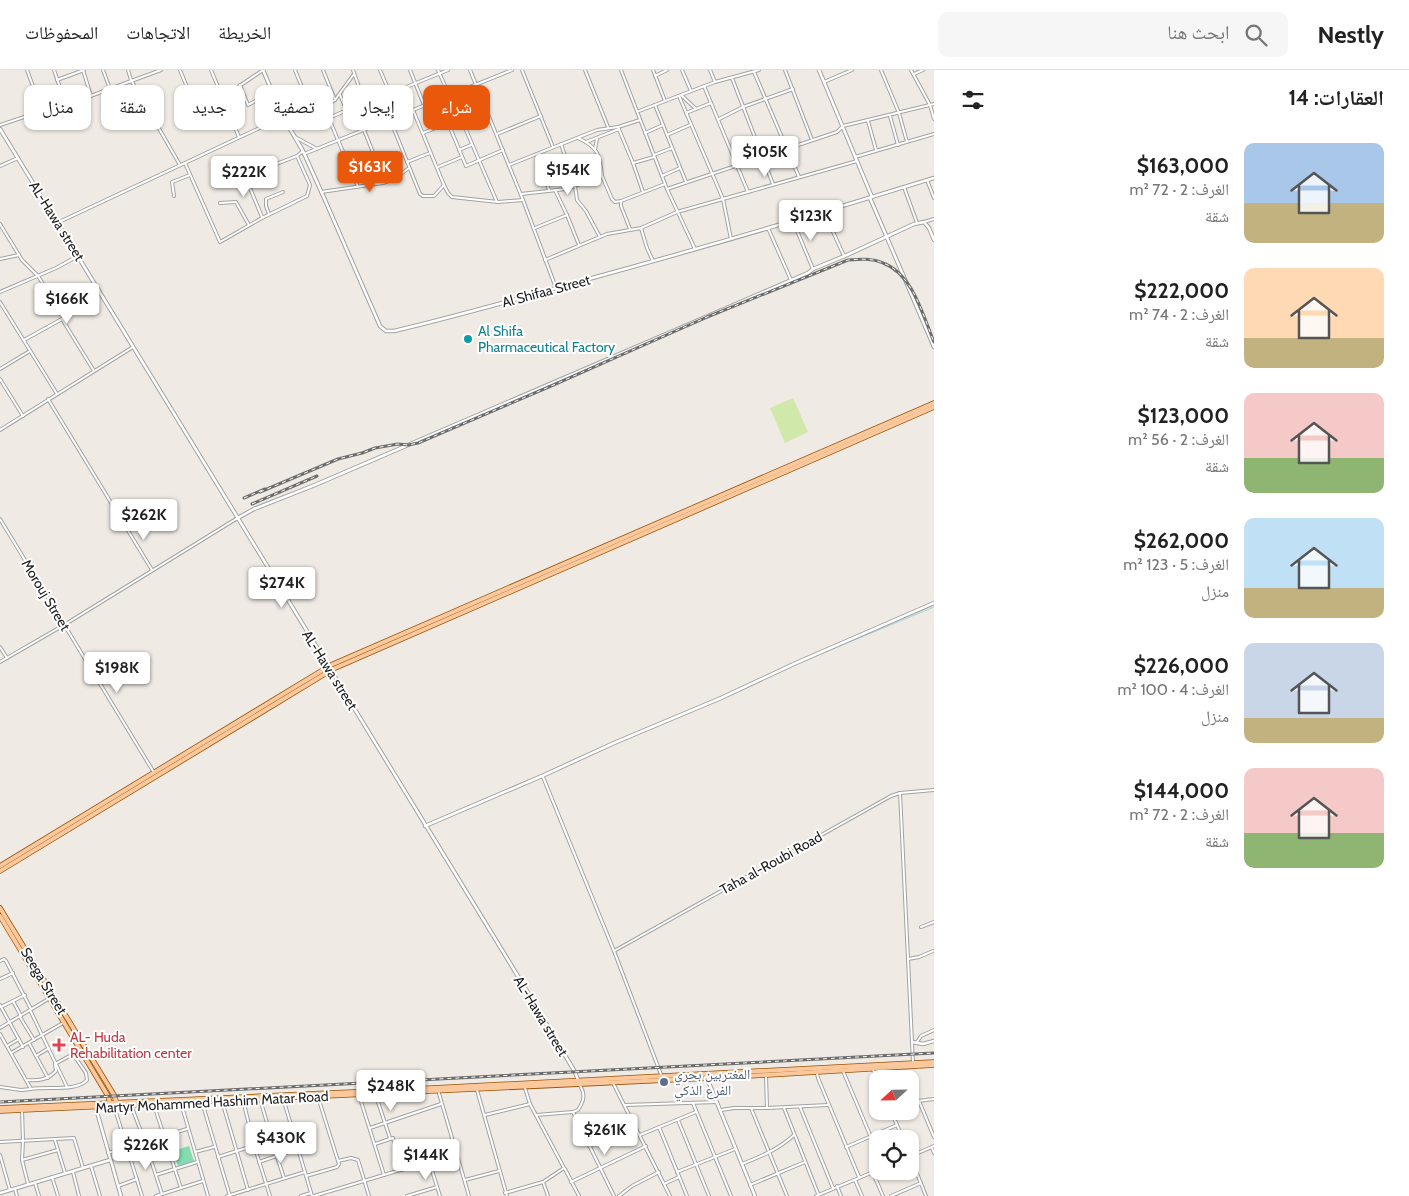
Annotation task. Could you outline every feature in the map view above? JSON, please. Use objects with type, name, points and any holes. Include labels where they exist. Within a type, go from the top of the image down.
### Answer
[{"type":"main road","points":[[855,440],[934,402]]},
{"type":"main road","points":[[0,871],[330,668],[934,407]]},
{"type":"main road","points":[[0,866],[154,772],[227,731]]},
{"type":"main road","name":"Seega Street","points":[[0,908],[114,1095],[114,1105]]},
{"type":"main road","points":[[0,916],[114,1105]]},
{"type":"main road","name":"Martyr Mohammed Hashim Matar Road","points":[[579,1083],[704,1078],[913,1063],[934,1064]]},
{"type":"main road","name":"Martyr Mohammed Hashim Matar Road","points":[[873,1070],[934,1064]]},
{"type":"main road","name":"Martyr Mohammed Hashim Matar Road","points":[[0,1110],[283,1098],[360,1097],[438,1089],[579,1083],[662,1077],[869,1070]]},
{"type":"main road","name":"Martyr Mohammed Hashim Matar Road","points":[[438,1089],[477,1089],[525,1085]]},
{"type":"main road","name":"Martyr Mohammed Hashim Matar Road","points":[[114,1105],[377,1095]]},
{"type":"main road","name":"Martyr Mohammed Hashim Matar Road","points":[[0,1110],[95,1105]]},
{"type":"street","points":[[27,70],[32,85]]},
{"type":"street","points":[[54,70],[59,85]]},
{"type":"street","points":[[57,80],[83,70],[92,96],[101,92]]},
{"type":"street","points":[[103,70],[109,85]]},
{"type":"street","points":[[128,70],[131,80],[180,165]]},
{"type":"street","points":[[119,85],[161,70]]},
{"type":"street","points":[[180,70],[186,85]]},
{"type":"street","points":[[211,70],[218,85]]},
{"type":"street","points":[[240,85],[263,70]]},
{"type":"street","name":"Al Shifaa Street","points":[[263,70],[269,85]]},
{"type":"street","points":[[295,70],[301,85]]},
{"type":"street","points":[[323,70],[329,85]]},
{"type":"street","points":[[353,70],[358,85]]},
{"type":"street","points":[[380,70],[386,85]]},
{"type":"street","points":[[410,70],[423,102]]},
{"type":"street","points":[[438,70],[444,85]]},
{"type":"street","points":[[413,85],[448,70]]},
{"type":"street","points":[[470,70],[476,84],[512,70]]},
{"type":"street","points":[[498,70],[500,75]]},
{"type":"street","points":[[522,70],[554,147]]},
{"type":"street","points":[[586,70],[608,127]]},
{"type":"street","points":[[622,70],[667,189],[696,249]]},
{"type":"street","points":[[653,70],[666,101]]},
{"type":"street","points":[[655,76],[667,70]]},
{"type":"street","points":[[682,70],[691,92]]},
{"type":"street","points":[[710,70],[715,82]]},
{"type":"street","points":[[737,70],[739,76]]},
{"type":"street","points":[[638,112],[715,82],[759,70]]},
{"type":"street","points":[[785,70],[812,140]]},
{"type":"street","points":[[819,70],[934,347]]},
{"type":"street","points":[[836,70],[839,76]]},
{"type":"street","points":[[824,82],[852,70]]},
{"type":"street","points":[[881,70],[899,113],[907,142]]},
{"type":"street","points":[[911,70],[930,105],[934,119]]},
{"type":"street","points":[[914,74],[923,70]]},
{"type":"street","points":[[754,72],[800,177]]},
{"type":"street","points":[[333,95],[335,100],[354,74]]},
{"type":"street","points":[[732,78],[773,184]]},
{"type":"street","points":[[704,86],[748,192]]},
{"type":"street","points":[[197,87],[201,88],[206,101],[194,104],[189,92],[197,87]]},
{"type":"street","points":[[718,120],[743,107],[793,89]]},
{"type":"street","points":[[340,94],[343,101]]},
{"type":"street","points":[[680,96],[696,109]]},
{"type":"street","points":[[680,96],[723,199],[731,239]]},
{"type":"street","points":[[245,98],[248,105],[255,101]]},
{"type":"street","points":[[686,113],[711,103]]},
{"type":"street","points":[[667,189],[837,132],[843,126],[934,104]]},
{"type":"street","points":[[423,105],[413,110],[444,185],[452,197],[497,202],[523,200]]},
{"type":"street","points":[[655,105],[686,182]]},
{"type":"street","points":[[496,134],[541,116]]},
{"type":"street","points":[[890,116],[898,145]]},
{"type":"street","points":[[0,127],[24,118]]},
{"type":"street","points":[[490,119],[521,194],[556,288]]},
{"type":"street","points":[[586,142],[640,120]]},
{"type":"street","points":[[868,121],[876,151]]},
{"type":"street","points":[[667,135],[691,124]]},
{"type":"street","points":[[645,133],[663,125]]},
{"type":"street","name":"AL-Hawa street","points":[[0,127],[575,1072],[579,1083]]},
{"type":"street","points":[[509,165],[597,130],[608,127],[618,128]]},
{"type":"street","points":[[333,128],[358,187]]},
{"type":"street","points":[[618,128],[644,192]]},
{"type":"street","points":[[236,130],[239,138]]},
{"type":"street","points":[[58,223],[256,130]]},
{"type":"street","name":"Al Shifaa Street","points":[[291,130],[321,192],[374,315],[383,331],[390,332],[696,249],[934,178]]},
{"type":"street","points":[[262,218],[245,176],[364,130],[385,182]]},
{"type":"street","points":[[394,130],[422,195],[435,196],[444,185]]},
{"type":"street","points":[[424,134],[432,130]]},
{"type":"street","points":[[451,130],[466,166],[502,150]]},
{"type":"street","points":[[465,130],[497,202]]},
{"type":"street","points":[[546,260],[600,237],[630,229],[642,228],[677,212],[800,177],[876,151],[934,134]]},
{"type":"street","points":[[294,136],[317,149]]},
{"type":"street","points":[[578,138],[595,149],[599,156],[602,176],[615,202],[665,184]]},
{"type":"street","points":[[595,149],[597,138]]},
{"type":"street","points":[[561,144],[575,186],[577,200],[586,211],[600,237]]},
{"type":"street","points":[[459,150],[472,145]]},
{"type":"street","points":[[633,164],[672,148]]},
{"type":"street","points":[[407,162],[431,153]]},
{"type":"street","points":[[185,163],[220,242],[248,225],[304,198],[310,188],[309,181],[297,156]]},
{"type":"street","points":[[438,168],[462,157]]},
{"type":"street","points":[[0,166],[18,158]]},
{"type":"street","points":[[549,190],[543,172],[545,169],[566,160]]},
{"type":"street","points":[[321,192],[385,182],[394,179],[409,168]]},
{"type":"street","points":[[662,176],[681,168]]},
{"type":"street","points":[[174,196],[172,182],[190,174]]},
{"type":"street","points":[[521,194],[566,189],[602,176]]},
{"type":"street","points":[[927,180],[934,198]]},
{"type":"street","points":[[904,187],[917,223]]},
{"type":"street","points":[[554,189],[579,245]]},
{"type":"street","points":[[269,214],[266,199],[283,192]]},
{"type":"street","points":[[621,201],[621,206],[630,229]]},
{"type":"street","points":[[220,203],[236,202],[248,225]]},
{"type":"street","points":[[824,212],[844,256]]},
{"type":"street","points":[[534,229],[567,215]]},
{"type":"street","points":[[0,662],[254,509],[294,494],[808,273],[812,269],[917,223],[934,219]]},
{"type":"street","points":[[793,221],[812,269]]},
{"type":"street","points":[[924,222],[934,240]]},
{"type":"street","points":[[0,224],[24,263],[38,276],[94,371]]},
{"type":"street","points":[[642,228],[647,248],[653,261]]},
{"type":"street","points":[[768,228],[791,280]]},
{"type":"street","points":[[0,259],[19,255]]},
{"type":"street","points":[[0,292],[78,256]]},
{"type":"street","points":[[24,340],[63,318],[100,293]]},
{"type":"street","points":[[0,302],[57,394]]},
{"type":"street","points":[[0,430],[133,348]]},
{"type":"street","points":[[0,369],[30,351]]},
{"type":"street","points":[[0,379],[23,416]]},
{"type":"street","points":[[48,399],[152,571]]},
{"type":"street","name":"Morouj Street","points":[[0,519],[154,772]]},
{"type":"street","points":[[425,826],[721,698],[934,603]]},
{"type":"street","points":[[0,647],[7,658]]},
{"type":"street","points":[[542,776],[614,951],[662,1077]]},
{"type":"street","name":"Taha al-Roubi Road","points":[[614,951],[876,804],[900,793],[934,790]]},
{"type":"street","points":[[900,793],[913,1063]]},
{"type":"street","points":[[921,927],[934,922]]},
{"type":"street","points":[[908,959],[919,957],[933,950]]},
{"type":"street","points":[[0,957],[1,961],[4,959],[6,961],[25,994],[30,1010],[67,1087]]},
{"type":"street","points":[[0,979],[13,972]]},
{"type":"street","points":[[23,1047],[1,1006],[25,994]]},
{"type":"street","points":[[0,1028],[50,998]]},
{"type":"street","points":[[13,1001],[34,1040]]},
{"type":"street","points":[[11,1053],[65,1022]]},
{"type":"street","points":[[917,1042],[921,1036],[934,1030]]},
{"type":"street","points":[[0,1034],[31,1089]]},
{"type":"street","points":[[7,1046],[19,1039]]},
{"type":"street","points":[[912,1042],[923,1044],[934,1041]]},
{"type":"street","points":[[29,1043],[48,1078]]},
{"type":"street","points":[[36,1056],[49,1048]]},
{"type":"street","points":[[0,1087],[21,1090],[67,1087],[84,1084],[88,1080],[86,1073],[74,1054],[55,1064]]},
{"type":"street","points":[[26,1080],[48,1078],[56,1071],[55,1064]]},
{"type":"street","points":[[843,1071],[869,1132]]},
{"type":"street","points":[[817,1072],[828,1105],[859,1177]]},
{"type":"street","points":[[766,1075],[767,1108]]},
{"type":"street","points":[[704,1078],[709,1083],[754,1196]]},
{"type":"street","points":[[536,1115],[578,1110],[584,1100],[579,1083]]},
{"type":"street","points":[[614,1083],[670,1196]]},
{"type":"street","points":[[525,1085],[530,1104],[578,1196]]},
{"type":"street","points":[[438,1089],[470,1196]]},
{"type":"street","points":[[477,1089],[506,1194],[543,1182],[564,1168]]},
{"type":"street","points":[[377,1095],[390,1138],[394,1140],[402,1170]]},
{"type":"street","points":[[306,1176],[337,1167],[338,1161],[318,1097]]},
{"type":"street","points":[[360,1097],[384,1175]]},
{"type":"street","points":[[283,1098],[312,1195]]},
{"type":"street","points":[[260,1099],[272,1140]]},
{"type":"street","points":[[934,1099],[919,1101],[934,1137]]},
{"type":"street","points":[[243,1100],[254,1146],[270,1196]]},
{"type":"street","points":[[222,1101],[248,1190]]},
{"type":"street","points":[[202,1102],[229,1196],[305,1172]]},
{"type":"street","points":[[626,1104],[717,1102]]},
{"type":"street","points":[[181,1103],[208,1196]]},
{"type":"street","points":[[370,1128],[442,1103]]},
{"type":"street","points":[[693,1103],[731,1196]]},
{"type":"street","points":[[153,1104],[181,1188]]},
{"type":"street","points":[[485,1115],[530,1104]]},
{"type":"street","points":[[95,1105],[121,1196]]},
{"type":"street","points":[[114,1105],[142,1196]]},
{"type":"street","points":[[131,1105],[162,1194]]},
{"type":"street","points":[[720,1110],[828,1105]]},
{"type":"street","points":[[800,1107],[833,1188]]},
{"type":"street","points":[[751,1108],[787,1196]]},
{"type":"street","points":[[784,1108],[818,1196],[869,1173]]},
{"type":"street","points":[[22,1110],[22,1160],[28,1184]]},
{"type":"street","points":[[573,1112],[614,1196]]},
{"type":"street","points":[[640,1135],[696,1112]]},
{"type":"street","points":[[589,1146],[602,1141],[611,1131],[633,1120]]},
{"type":"street","points":[[678,1120],[709,1196]]},
{"type":"street","points":[[895,1120],[899,1130]]},
{"type":"street","points":[[886,1130],[897,1125]]},
{"type":"street","points":[[659,1127],[687,1196]]},
{"type":"street","points":[[108,1152],[188,1128]]},
{"type":"street","points":[[218,1157],[293,1134]]},
{"type":"street","points":[[742,1164],[770,1153],[782,1146],[794,1134]]},
{"type":"street","points":[[0,1142],[74,1138],[83,1168]]},
{"type":"street","points":[[376,1144],[390,1138]]},
{"type":"street","points":[[846,1147],[869,1138]]},
{"type":"street","points":[[55,1140],[65,1174]]},
{"type":"street","points":[[570,1182],[646,1146]]},
{"type":"street","points":[[195,1152],[215,1147]]},
{"type":"street","points":[[919,1152],[933,1147],[934,1153]]},
{"type":"street","points":[[259,1162],[298,1149]]},
{"type":"street","points":[[677,1172],[736,1149]]},
{"type":"street","points":[[22,1160],[58,1150]]},
{"type":"street","points":[[301,1196],[312,1195],[365,1181],[457,1153]]},
{"type":"street","points":[[0,1155],[10,1190]]},
{"type":"street","points":[[277,1156],[284,1179]]},
{"type":"street","points":[[338,1161],[356,1158],[360,1164],[369,1196]]},
{"type":"street","points":[[0,1193],[110,1160]]},
{"type":"street","points":[[429,1161],[440,1196]]},
{"type":"street","points":[[156,1175],[198,1162]]},
{"type":"street","points":[[750,1185],[805,1162]]},
{"type":"street","points":[[91,1166],[100,1196]]},
{"type":"street","points":[[72,1171],[79,1196]]},
{"type":"street","points":[[465,1181],[499,1171]]},
{"type":"street","points":[[619,1196],[632,1186],[659,1172]]},
{"type":"street","points":[[52,1177],[58,1196]]},
{"type":"street","points":[[664,1184],[679,1177]]},
{"type":"street","points":[[919,1178],[926,1196]]},
{"type":"street","points":[[118,1186],[137,1179]]},
{"type":"street","points":[[855,1179],[862,1196]]},
{"type":"street","points":[[876,1180],[883,1196]]},
{"type":"street","points":[[156,1196],[204,1181]]},
{"type":"street","points":[[543,1182],[548,1196]]},
{"type":"street","points":[[35,1183],[38,1196]]},
{"type":"street","points":[[891,1196],[921,1183]]},
{"type":"street","points":[[837,1186],[841,1196]]},
{"type":"street","points":[[407,1196],[437,1187]]},
{"type":"street","points":[[15,1188],[17,1196]]},
{"type":"street","points":[[173,1191],[175,1196]]},
{"type":"street","points":[[901,1192],[902,1196]]},
{"type":"green space","points":[[793,398],[808,432],[785,443],[770,408]]},
{"type":"green space","points":[[189,1146],[194,1161],[178,1166],[173,1151]]},
{"type":"waterway","points":[[789,667],[934,607]]},
{"type":"railway","points":[[260,492],[338,459],[375,448],[418,443],[707,317],[848,260],[866,259],[879,261],[893,268],[902,276],[916,297],[934,342]]},
{"type":"railway","points":[[252,504],[317,476]]},
{"type":"railway","points":[[244,498],[265,489]]},
{"type":"railway","points":[[0,1102],[934,1053]]},
{"type":"place","name":"Al Shifa Pharmaceutical Factory","points":[[468,339]]},
{"type":"place","name":"AL- Huda Rehabilitation center","points":[[59,1045]]},
{"type":"place","name":"المغتربين بحري الفرع الذكي","points":[[664,1082]]}]
